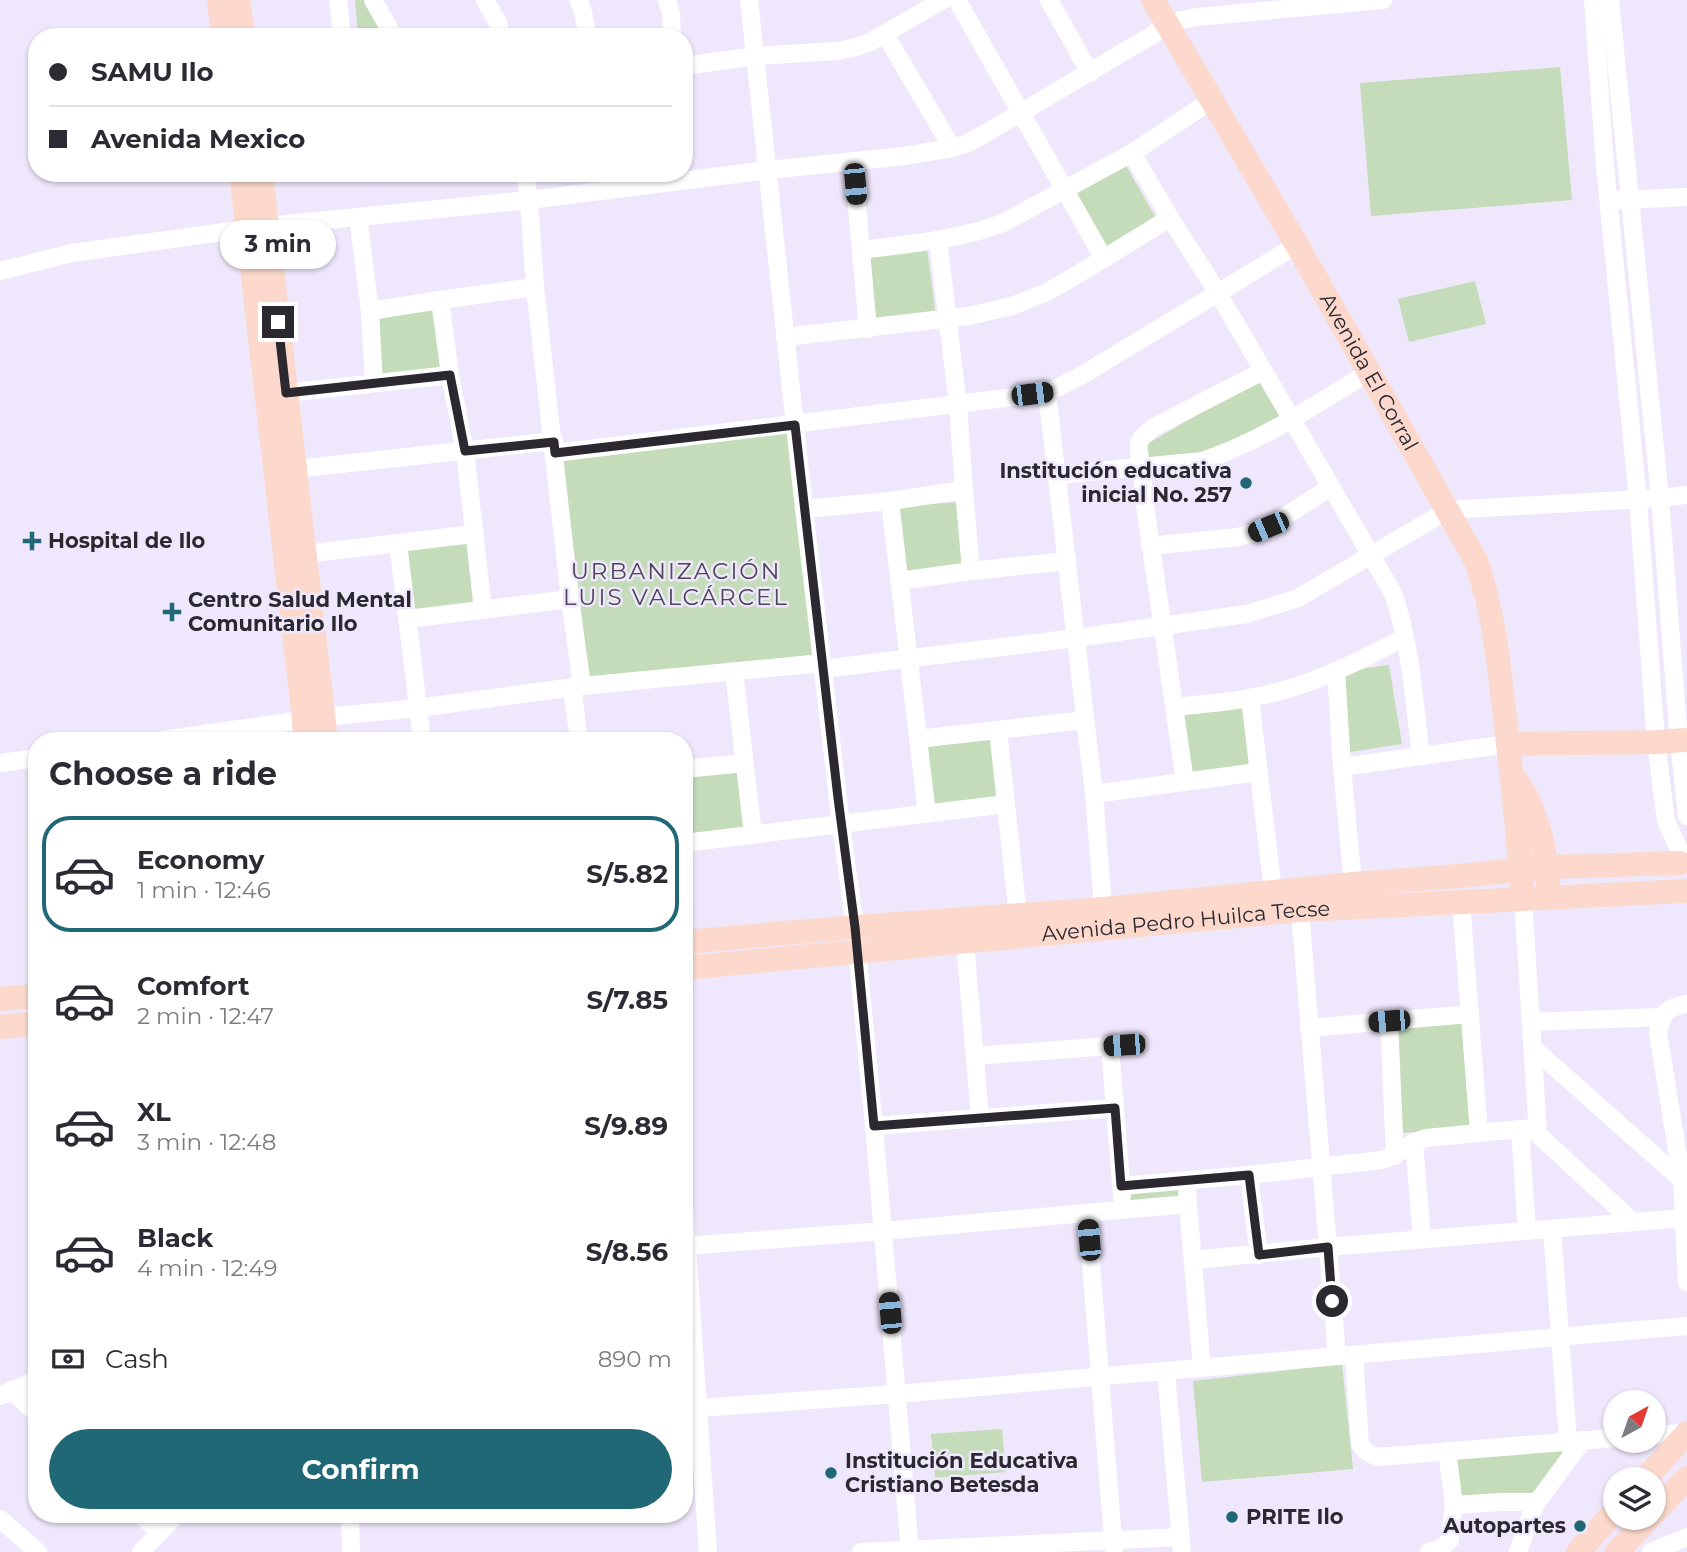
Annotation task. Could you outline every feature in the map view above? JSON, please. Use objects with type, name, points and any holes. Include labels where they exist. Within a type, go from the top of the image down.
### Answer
[{"type":"main road","points":[[219,0],[222,28]]},
{"type":"main road","points":[[238,0],[242,28]]},
{"type":"main road","name":"Avenida El Corral","points":[[1153,0],[1297,245],[1476,561],[1495,632],[1523,898]]},
{"type":"main road","points":[[244,182],[258,227],[286,393],[285,470],[305,554],[315,729]]},
{"type":"main road","points":[[260,182],[258,227],[315,729]]},
{"type":"main road","points":[[1508,744],[1674,741]]},
{"type":"main road","name":"Avenida El Corral","points":[[1511,772],[1526,794],[1537,825],[1549,897]]},
{"type":"main road","points":[[1683,858],[1681,878],[1687,889]]},
{"type":"main road","name":"Avenida Pedro Huilca Tecse","points":[[693,967],[965,942],[1273,892],[1299,900],[1353,884],[1683,858]]},
{"type":"main road","name":"Avenida Pedro Huilca Tecse","points":[[693,941],[1018,916],[1104,919],[1299,900],[1461,902],[1687,889]]},
{"type":"main road","points":[[0,999],[28,997]]},
{"type":"main road","points":[[0,1027],[28,1024]]},
{"type":"main road","points":[[1656,1467],[1687,1433]]},
{"type":"main road","points":[[1666,1500],[1687,1478]]},
{"type":"main road","points":[[1578,1552],[1603,1524]]},
{"type":"main road","points":[[1617,1552],[1638,1530]]},
{"type":"street","points":[[338,0],[341,28]]},
{"type":"street","points":[[373,0],[389,28]]},
{"type":"street","points":[[485,0],[499,28]]},
{"type":"street","points":[[578,0],[586,28]]},
{"type":"street","points":[[667,0],[672,28]]},
{"type":"street","points":[[749,0],[804,509],[855,927],[910,1551]]},
{"type":"street","points":[[693,65],[756,56],[838,51],[870,42],[943,0]]},
{"type":"street","points":[[957,0],[1104,259]]},
{"type":"street","points":[[1049,0],[1090,73]]},
{"type":"street","points":[[693,180],[904,156],[952,148],[968,143],[1090,73],[1154,34],[1166,23],[1197,17],[1383,0]]},
{"type":"street","points":[[1593,0],[1605,166],[1638,499],[1687,816]]},
{"type":"street","points":[[1610,0],[1660,498],[1674,741],[1666,821],[1683,858]]},
{"type":"street","points":[[885,34],[952,148]]},
{"type":"street","points":[[861,250],[938,240],[983,231],[1003,223],[1132,153],[1212,100]]},
{"type":"street","points":[[1132,153],[1218,293],[1393,593],[1405,637],[1421,756]]},
{"type":"street","points":[[853,162],[868,329]]},
{"type":"street","points":[[526,182],[570,599],[579,732]]},
{"type":"street","points":[[0,271],[72,253],[258,227],[529,200],[673,182]]},
{"type":"street","points":[[1609,202],[1687,197]]},
{"type":"street","points":[[358,217],[370,311],[374,383]]},
{"type":"street","points":[[785,337],[969,316],[1012,306],[1047,292],[1170,218]]},
{"type":"street","points":[[938,240],[958,405],[971,571]]},
{"type":"street","points":[[285,470],[465,451],[554,447],[795,425],[1047,393],[1079,377],[1297,245]]},
{"type":"street","points":[[370,311],[536,287]]},
{"type":"street","points":[[440,300],[450,375],[465,451],[483,610]]},
{"type":"street","points":[[1185,782],[1138,448],[1140,439],[1156,426],[1263,371]]},
{"type":"street","points":[[1057,475],[1202,461],[1242,446],[1369,372]]},
{"type":"street","points":[[286,393],[450,375]]},
{"type":"street","points":[[1047,393],[1094,794],[1104,919]]},
{"type":"street","points":[[1150,547],[1253,533],[1268,527],[1331,487]]},
{"type":"street","points":[[804,509],[964,490]]},
{"type":"street","points":[[273,732],[315,729],[418,708],[577,686],[908,657],[1076,638],[1247,614],[1298,597],[1448,510],[1687,495]]},
{"type":"street","points":[[890,500],[927,814]]},
{"type":"street","points":[[305,554],[474,534]]},
{"type":"street","points":[[398,543],[421,732]]},
{"type":"street","points":[[899,581],[1067,561]]},
{"type":"street","points":[[407,619],[570,599]]},
{"type":"street","points":[[1174,707],[1250,698],[1311,682],[1405,637]]},
{"type":"street","points":[[734,671],[752,835]]},
{"type":"street","points":[[1336,671],[1353,884]]},
{"type":"street","points":[[1250,698],[1273,892]]},
{"type":"street","points":[[918,739],[1085,720]]},
{"type":"street","points":[[998,730],[1018,916]]},
{"type":"street","points":[[1342,767],[1508,744]]},
{"type":"street","points":[[0,764],[28,759]]},
{"type":"street","points":[[693,768],[744,763]]},
{"type":"street","points":[[1094,794],[1258,772]]},
{"type":"street","points":[[693,842],[1006,804]]},
{"type":"street","points":[[1523,898],[1538,1134]]},
{"type":"street","points":[[1299,900],[1328,1247],[1360,1444],[1364,1451],[1378,1457],[1603,1439]]},
{"type":"street","points":[[1461,902],[1479,1133]]},
{"type":"street","points":[[965,942],[980,1117]]},
{"type":"street","points":[[1687,1004],[1672,1007],[1661,1017],[1658,1033],[1682,1180],[1687,1282]]},
{"type":"street","points":[[1309,1028],[1470,1014]]},
{"type":"street","points":[[1531,1022],[1661,1017]]},
{"type":"street","points":[[1389,1021],[1395,1156]]},
{"type":"street","points":[[975,1056],[1138,1044]]},
{"type":"street","points":[[1110,1045],[1123,1210]]},
{"type":"street","points":[[1532,1046],[1682,1180]]},
{"type":"street","points":[[874,1126],[1115,1108]]},
{"type":"street","points":[[1121,1186],[1381,1160],[1395,1156],[1414,1142],[1426,1138],[1531,1128],[1633,1222]]},
{"type":"street","points":[[1520,1129],[1527,1231]]},
{"type":"street","points":[[1414,1142],[1422,1239]]},
{"type":"street","points":[[1249,1175],[1259,1255]]},
{"type":"street","points":[[1186,1179],[1202,1368]]},
{"type":"street","points":[[693,1245],[1188,1204]]},
{"type":"street","points":[[1087,1213],[1114,1547]]},
{"type":"street","points":[[1194,1260],[1684,1219]]},
{"type":"street","points":[[1518,1552],[1537,1502],[1575,1441],[1560,1337],[1552,1229]]},
{"type":"street","points":[[693,1408],[898,1394],[1687,1326]]},
{"type":"street","points":[[861,1552],[1181,1545],[1166,1371]]},
{"type":"street","points":[[6,1393],[28,1384]]},
{"type":"street","points":[[6,1393],[28,1408]]},
{"type":"street","points":[[1666,1434],[1687,1433],[1687,1421]]},
{"type":"street","points":[[693,1425],[708,1552]]},
{"type":"street","points":[[1429,1552],[1449,1546],[1454,1505],[1447,1451]]},
{"type":"street","points":[[1454,1505],[1537,1502]]},
{"type":"street","points":[[0,1519],[38,1552]]},
{"type":"street","points":[[150,1523],[159,1532]]},
{"type":"street","points":[[141,1552],[168,1523]]},
{"type":"street","points":[[350,1523],[351,1552]]},
{"type":"street","points":[[1651,1552],[1687,1537]]},
{"type":"green space","points":[[355,0],[376,0],[393,28],[357,28]]},
{"type":"green space","points":[[1560,67],[1572,200],[1371,216],[1360,83]]},
{"type":"green space","points":[[1124,162],[1158,222],[1109,252],[1073,191]]},
{"type":"green space","points":[[927,248],[936,316],[877,323],[866,255]]},
{"type":"green space","points":[[1475,281],[1486,324],[1409,342],[1398,299]]},
{"type":"green space","points":[[445,304],[453,371],[383,379],[374,315]]},
{"type":"green space","points":[[1261,378],[1284,417],[1221,451],[1149,461],[1147,444]]},
{"type":"green space","points":[[788,433],[814,655],[589,679],[563,458]]},
{"type":"green space","points":[[964,502],[973,569],[904,577],[896,506]]},
{"type":"green space","points":[[470,539],[479,607],[412,615],[403,548]]},
{"type":"green space","points":[[1389,665],[1402,744],[1350,752],[1338,672]]},
{"type":"green space","points":[[1248,704],[1254,769],[1188,778],[1178,711]]},
{"type":"green space","points":[[994,735],[1001,799],[930,808],[923,743]]},
{"type":"green space","points":[[740,768],[748,833],[693,838],[693,774]]},
{"type":"green space","points":[[1463,1020],[1473,1127],[1402,1133],[1394,1026]]},
{"type":"green space","points":[[1181,1189],[1181,1197],[1131,1203],[1127,1200],[1127,1194]]},
{"type":"green space","points":[[1342,1364],[1353,1469],[1202,1482],[1193,1381]]},
{"type":"green space","points":[[1002,1429],[1006,1472],[935,1478],[931,1434]]},
{"type":"green space","points":[[1559,1449],[1570,1457],[1533,1496],[1462,1498],[1457,1492],[1454,1458]]},
{"type":"place","name":"Institución educativa inicial No. 257","points":[[1246,483]]},
{"type":"place","name":"Hospital de Ilo","points":[[32,541]]},
{"type":"place","name":"Centro Salud Mental Comunitario Ilo","points":[[172,612]]},
{"type":"place","name":"Institución Educativa Cristiano Betesda","points":[[831,1473]]},
{"type":"place","name":"PRITE Ilo","points":[[1232,1517]]},
{"type":"place","name":"Autopartes","points":[[1580,1526]]},
{"type":"district","name":"URBANIZACIÓN LUIS VALCÁRCEL","points":[[676,584]]},
{"type":"route","points":[[278,322],[286,393],[450,375],[465,451],[554,442],[555,453],[795,425],[855,927],[874,1126],[1115,1108],[1121,1186],[1249,1175],[1259,1255],[1328,1247],[1332,1301]]}]
